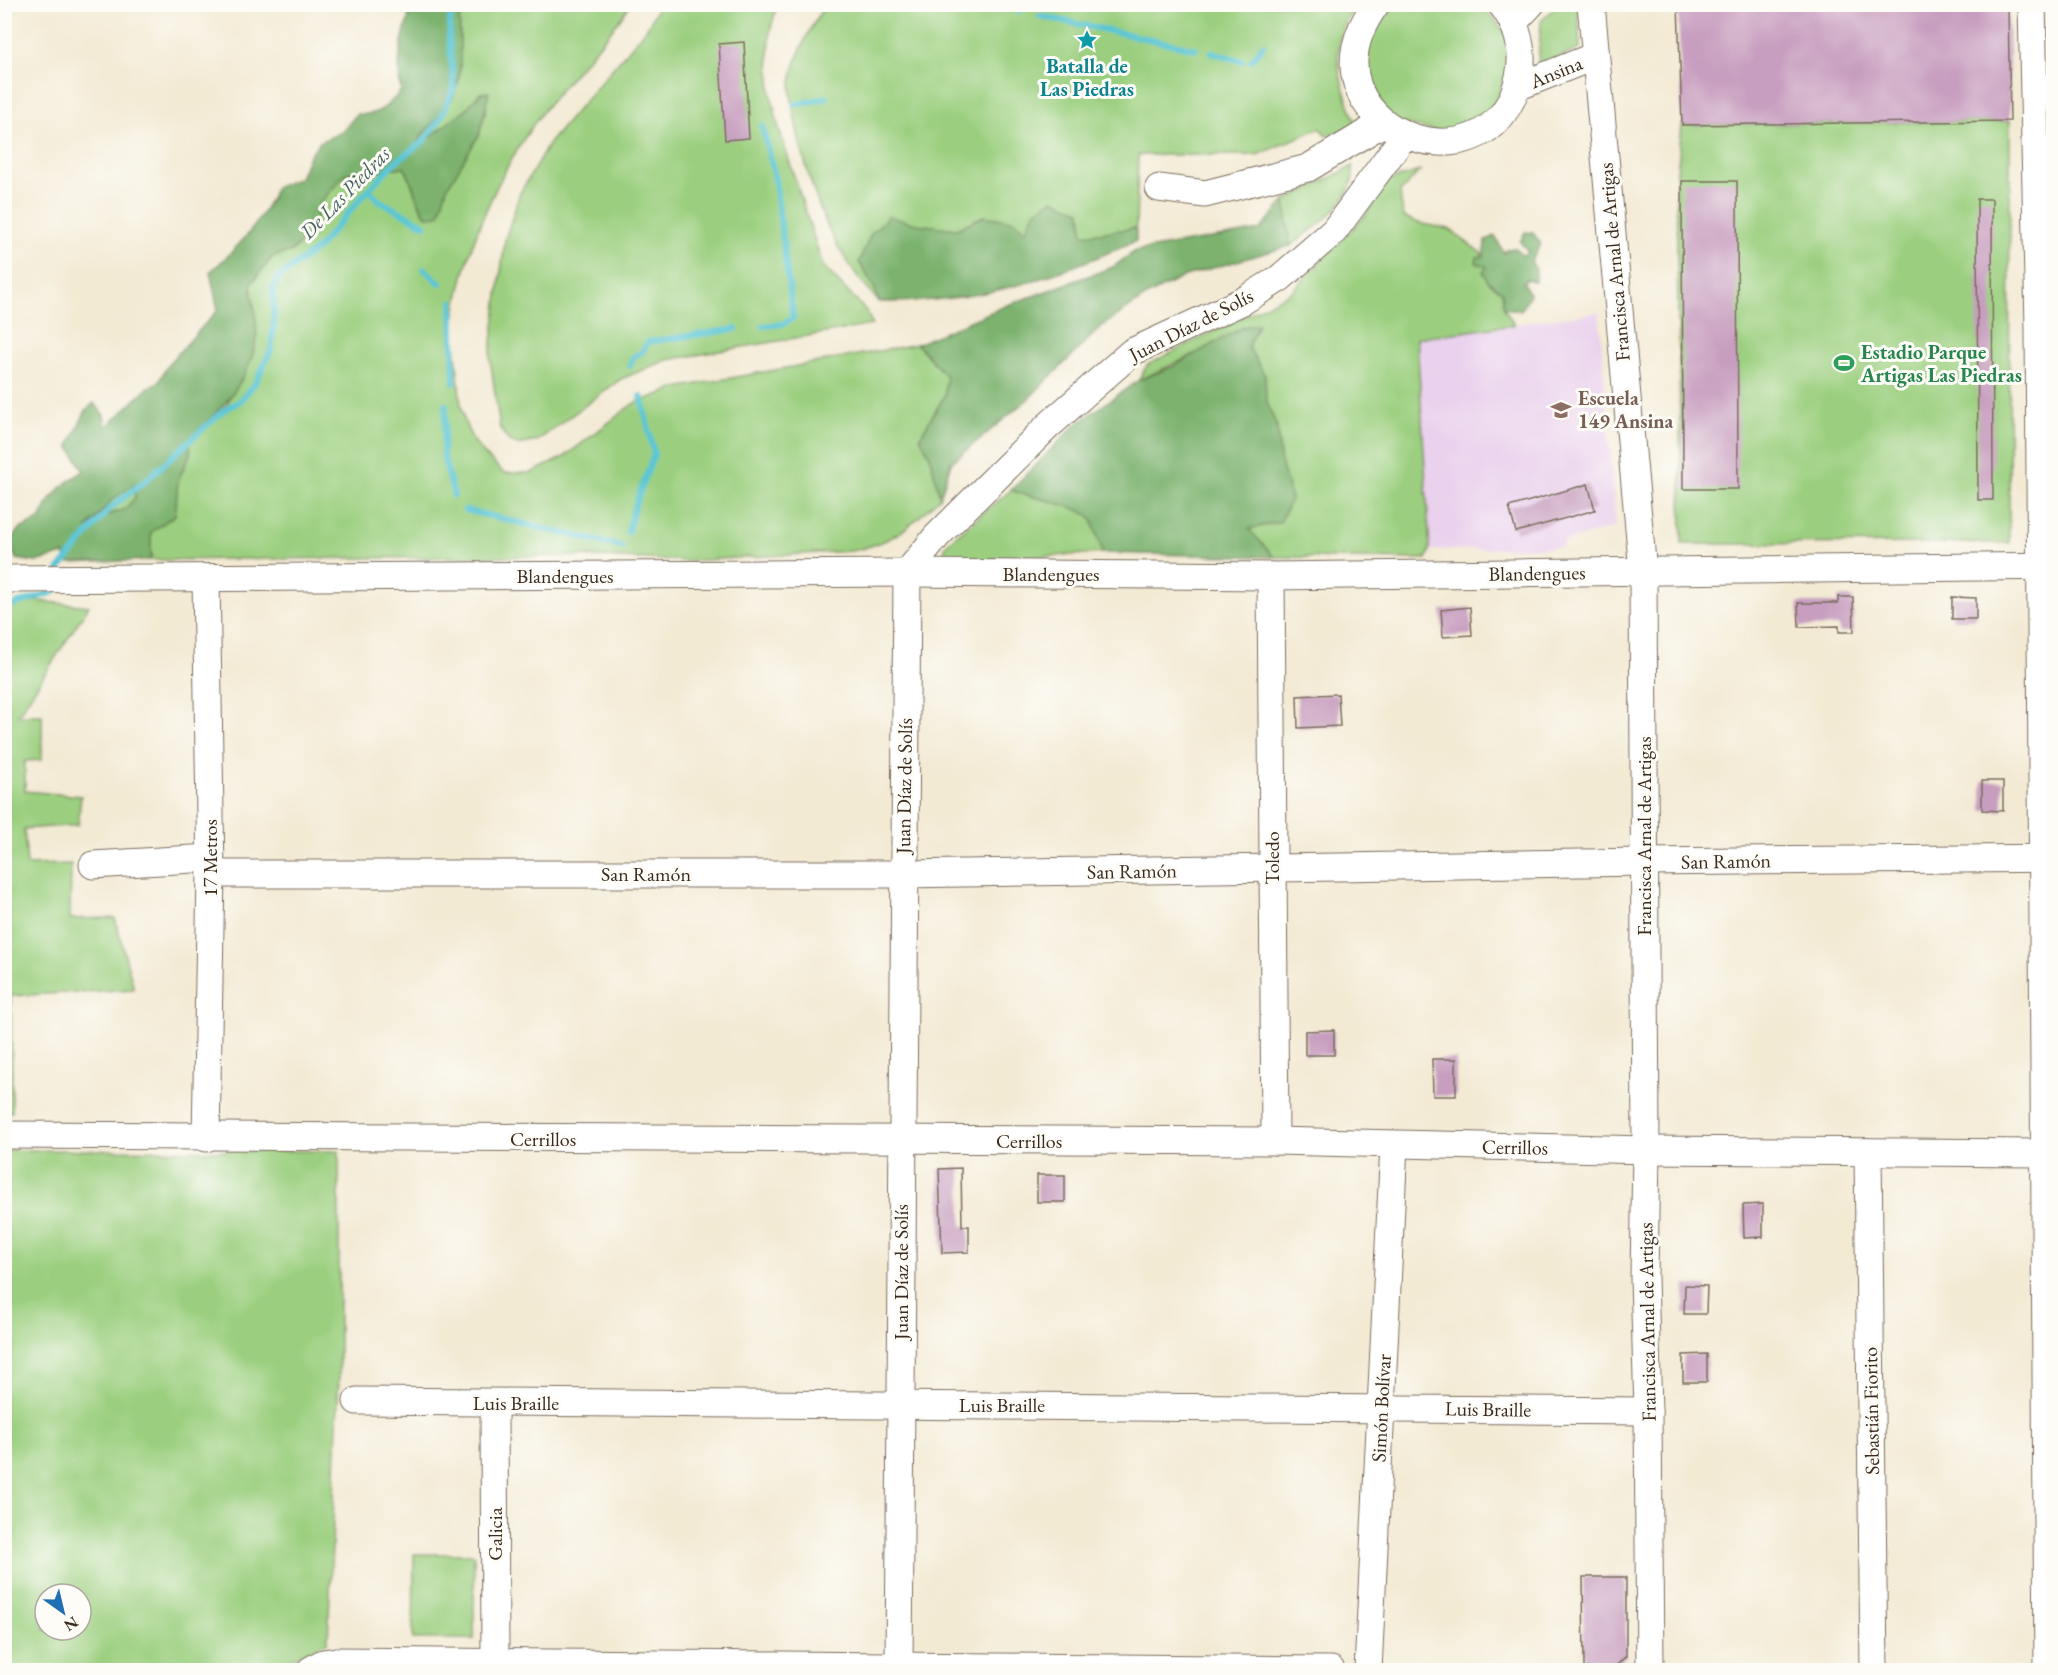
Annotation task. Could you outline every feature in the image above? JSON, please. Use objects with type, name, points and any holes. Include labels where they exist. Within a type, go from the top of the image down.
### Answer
[{"type":"street","points":[[1376,4],[1364,22],[1355,45],[1355,67],[1359,87],[1369,107],[1394,130],[1431,143],[1458,141],[1483,130],[1504,111],[1517,87],[1521,66],[1515,11]]},
{"type":"street","name":"Francisca Arnal de Artigas","points":[[1591,4],[1643,572],[1646,1150],[1644,1278],[1648,1411],[1650,1671]]},
{"type":"street","points":[[2032,4],[2043,45],[2046,327],[2048,1671]]},
{"type":"street","name":"Ansina","points":[[1517,87],[1594,56]]},
{"type":"street","points":[[1159,188],[1205,194],[1308,168],[1394,130]]},
{"type":"street","name":"Juan Díaz de Solís","points":[[899,1668],[901,1141],[907,573],[937,536],[1033,441],[1132,352],[1244,301],[1280,278],[1334,231],[1394,130]]},
{"type":"street","name":"Blandengues","points":[[4,579],[907,573],[1271,576],[2046,566]]},
{"type":"street","name":"Toledo","points":[[1271,576],[1275,1141]]},
{"type":"street","name":"17 Metros","points":[[206,579],[211,866],[206,1137]]},
{"type":"street","name":"San Ramón","points":[[93,865],[903,874],[2048,858]]},
{"type":"street","name":"Cerrillos","points":[[4,1135],[1275,1141],[1646,1150],[2048,1153]]},
{"type":"street","name":"Simón Bolívar","points":[[1368,1671],[1394,1145]]},
{"type":"street","name":"Sebastián Fiorito","points":[[1868,1152],[1874,1671]]},
{"type":"street","name":"Luis Braille","points":[[357,1401],[1380,1407],[1648,1411]]},
{"type":"street","name":"Galicia","points":[[494,1403],[503,1667]]},
{"type":"street","points":[[311,1670],[323,1663],[337,1661],[503,1667],[1331,1671]]},
{"type":"shaded area","points":[[1599,312],[1616,527],[1562,542],[1563,547],[1430,550],[1417,338]]},
{"type":"green space","points":[[404,5],[460,5],[460,63],[457,86],[449,104],[422,135],[415,149],[466,109],[481,93],[489,92],[479,135],[447,188],[439,215],[426,216],[404,167],[345,174],[321,202],[313,230],[292,251],[272,257],[251,284],[257,326],[253,354],[232,394],[190,438],[190,454],[178,480],[175,515],[151,532],[151,560],[68,563],[64,554],[36,562],[17,559],[8,546],[18,530],[40,519],[51,498],[67,482],[84,471],[69,446],[86,410],[94,403],[104,415],[106,427],[149,387],[158,383],[169,363],[218,310],[210,272],[231,253],[257,223],[276,187],[300,178],[309,156],[320,142],[342,132],[357,114],[370,114],[382,109],[401,91],[400,53],[409,16]],"holes":[[[134,484],[135,498],[125,509],[105,516],[86,529],[112,500]]]},
{"type":"green space","points":[[460,5],[630,5],[607,36],[544,109],[519,146],[506,168],[474,240],[460,289],[454,329],[464,418],[476,444],[504,473],[531,473],[564,457],[633,404],[676,388],[917,344],[946,376],[945,395],[920,437],[930,456],[940,497],[910,525],[890,538],[866,548],[851,551],[687,561],[580,556],[151,560],[151,532],[175,515],[178,480],[190,454],[190,438],[227,404],[257,338],[251,284],[272,257],[292,251],[313,230],[321,202],[345,174],[404,167],[426,216],[479,135],[487,107],[480,93],[466,109],[414,150],[422,136],[449,104],[457,86],[460,64]]},
{"type":"green space","points":[[659,5],[777,5],[770,32],[769,56],[771,94],[779,129],[823,266],[867,312],[872,325],[667,360],[621,379],[537,441],[517,445],[508,440],[500,429],[490,358],[505,240],[520,193],[550,142],[647,28]]},
{"type":"green space","points":[[825,5],[1357,5],[1347,19],[1338,49],[1345,95],[1357,125],[1326,136],[1320,128],[1257,155],[1138,155],[1136,228],[1083,235],[1025,231],[984,216],[956,229],[916,224],[889,217],[859,262],[874,287],[879,302],[849,265],[828,227],[812,185],[799,139],[791,98],[795,63],[808,33]]},
{"type":"green space","points":[[1394,5],[1481,5],[1511,39],[1514,54],[1495,104],[1464,127],[1446,133],[1395,122],[1367,86],[1369,40]]},
{"type":"green space","points":[[1558,5],[1578,5],[1580,49],[1538,66],[1541,21]]},
{"type":"green space","name":"Estadio Parque Artigas Las Piedras","points":[[2010,121],[2009,543],[1682,544],[1676,183],[1682,125]]},
{"type":"green space","points":[[1353,166],[1348,191],[1341,202],[1322,222],[1290,246],[1285,201]]},
{"type":"green space","points":[[1420,171],[1400,192],[1403,216],[1418,223],[1449,229],[1485,256],[1488,281],[1502,292],[1504,308],[1514,325],[1417,338],[1430,550],[1426,559],[1274,557],[1248,529],[1280,458],[1277,427],[1266,400],[1265,376],[1248,346],[1258,325],[1139,380],[1147,365],[1290,293],[1365,216],[1388,181]]},
{"type":"green space","points":[[1053,199],[1081,211],[1083,235],[1136,228],[1136,241],[1041,278],[981,294],[949,299],[879,302],[874,287],[859,262],[871,234],[889,216],[916,224],[956,229],[984,216],[1015,221],[1025,231],[1034,213]]},
{"type":"green space","points":[[1285,201],[1290,246],[1185,276],[1148,295],[1101,327],[1027,400],[951,463],[940,497],[930,456],[920,437],[945,395],[946,376],[917,344],[1005,306],[1113,267],[1135,251],[1260,230]]},
{"type":"green space","points":[[1525,232],[1533,233],[1541,244],[1531,261],[1536,270],[1535,282],[1528,279],[1523,283],[1530,294],[1521,310],[1504,308],[1502,292],[1488,281],[1483,272],[1487,267],[1476,263],[1477,257],[1484,256],[1485,241],[1495,236],[1504,253],[1507,249],[1516,248],[1523,256],[1528,251],[1520,242]]},
{"type":"green space","points":[[1258,324],[1248,346],[1265,376],[1266,400],[1277,427],[1280,458],[1291,499],[1280,522],[1249,529],[1274,557],[1103,553],[1091,517],[1062,505],[1011,490],[1075,425],[1139,380],[1172,367],[1243,327]]},
{"type":"green space","points":[[134,484],[135,498],[125,509],[105,516],[86,530],[112,500]]},
{"type":"green space","points":[[1011,490],[1062,505],[1091,517],[1103,553],[951,562],[944,557],[945,547],[950,541]]},
{"type":"green space","points":[[26,600],[89,606],[18,715],[42,715],[42,760],[25,761],[25,791],[81,796],[78,825],[24,829],[27,865],[71,864],[70,919],[115,918],[134,989],[11,996],[12,1112],[5,1113],[4,610]]},
{"type":"green space","points":[[5,1150],[339,1151],[339,1375],[328,1642],[288,1660],[278,1670],[5,1670],[4,1354],[12,1340],[4,1328]]},
{"type":"green space","points":[[414,1554],[474,1554],[474,1639],[413,1639]]},
{"type":"building","points":[[1678,4],[2008,4],[2010,121],[1682,125]]},
{"type":"building","points":[[744,42],[749,138],[725,140],[719,44]]},
{"type":"building","points":[[1682,181],[1737,181],[1738,489],[1683,489]]},
{"type":"building","points":[[1977,199],[1992,199],[1993,500],[1978,500]]},
{"type":"building","points":[[1588,484],[1595,510],[1516,532],[1509,507]]},
{"type":"building","points":[[1838,597],[1853,597],[1854,632],[1839,632],[1839,626],[1799,627],[1798,603],[1838,603]]},
{"type":"building","points":[[1952,597],[1976,598],[1976,619],[1952,619]]},
{"type":"building","points":[[1470,607],[1472,635],[1443,637],[1441,610]]},
{"type":"building","points":[[1338,694],[1340,726],[1298,728],[1297,696]]},
{"type":"building","points":[[1982,781],[2003,781],[2003,811],[1982,810]]},
{"type":"building","points":[[1334,1030],[1334,1055],[1305,1055],[1305,1031]]},
{"type":"building","points":[[1432,1059],[1456,1059],[1456,1096],[1433,1096]]},
{"type":"building","points":[[961,1168],[962,1226],[969,1226],[969,1252],[942,1253],[939,1169]]},
{"type":"building","points":[[1037,1175],[1065,1175],[1065,1202],[1037,1202]]},
{"type":"building","points":[[1763,1204],[1763,1237],[1744,1238],[1743,1205]]},
{"type":"building","points":[[1685,1285],[1707,1286],[1706,1314],[1684,1314]]},
{"type":"building","points":[[1707,1354],[1707,1382],[1683,1382],[1683,1355]]},
{"type":"building","points":[[1583,1577],[1626,1577],[1626,1656],[1612,1670],[1584,1668]]},
{"type":"waterway","name":"De Las Piedras","points":[[59,569],[109,509],[144,482],[224,410],[240,401],[256,382],[271,350],[274,321],[273,290],[278,278],[318,248],[369,189],[394,163],[424,141],[441,118],[454,88],[449,39],[451,4]]},
{"type":"waterway","points":[[1017,4],[1019,11]]},
{"type":"waterway","points":[[1040,16],[1196,49]]},
{"type":"waterway","points":[[1251,61],[1263,45]]},
{"type":"waterway","points":[[1211,52],[1242,61]]},
{"type":"waterway","points":[[794,105],[826,98]]},
{"type":"waterway","points":[[762,126],[774,173],[793,318],[783,324],[763,326]]},
{"type":"waterway","points":[[369,189],[378,200],[425,225]]},
{"type":"waterway","points":[[424,269],[440,283]]},
{"type":"waterway","points":[[452,302],[454,383]]},
{"type":"waterway","points":[[630,366],[633,357],[642,352],[648,342],[736,329]]},
{"type":"waterway","points":[[628,532],[633,511],[654,454],[641,396]]},
{"type":"waterway","points":[[446,405],[443,455],[454,496]]},
{"type":"waterway","points":[[465,510],[622,547]]},
{"type":"waterway","name":"De Las Piedras","points":[[4,608],[54,592]]},
{"type":"place","name":"Batalla de Las Piedras","points":[[1087,40]]},
{"type":"place","name":"Estadio Parque Artigas Las Piedras","points":[[1844,363]]},
{"type":"place","name":"Escuela 149 Ansina","points":[[1561,410]]}]
